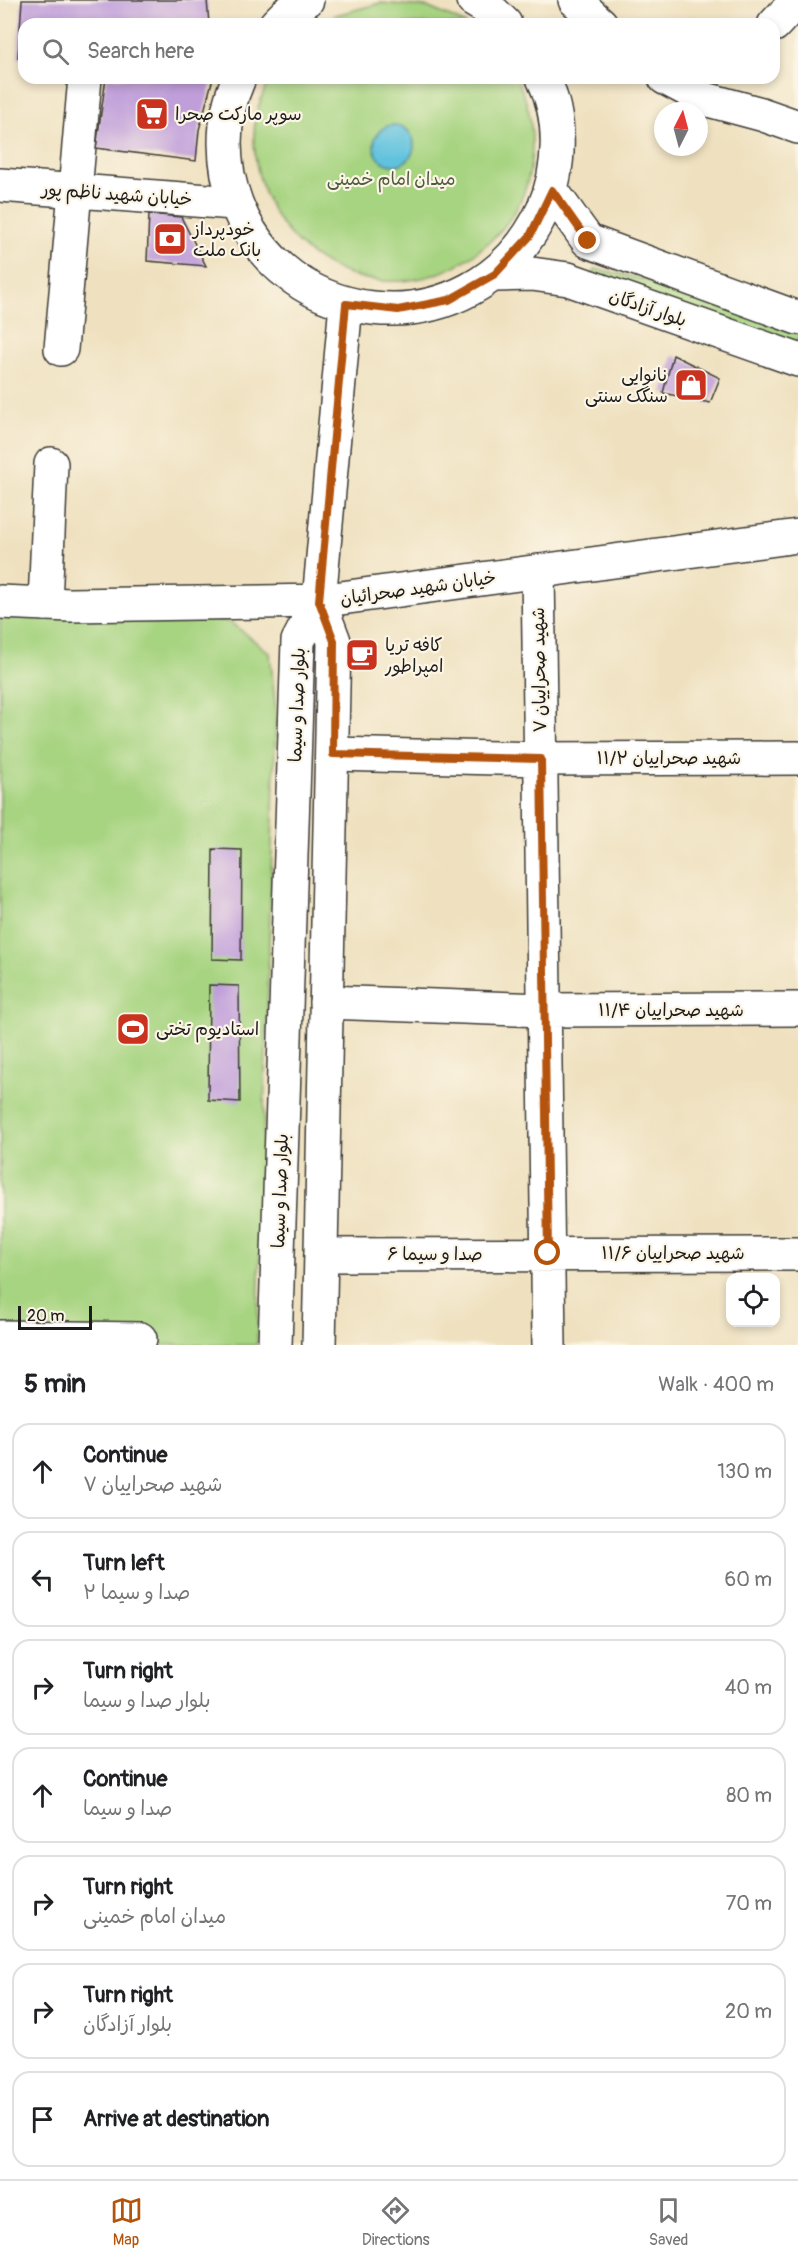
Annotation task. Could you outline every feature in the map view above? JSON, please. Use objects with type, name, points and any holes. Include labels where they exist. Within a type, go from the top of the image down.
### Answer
[{"type":"street","points":[[575,0],[595,18]]},
{"type":"street","points":[[61,349],[84,84]]},
{"type":"street","points":[[236,84],[229,100],[224,152],[234,203],[260,248],[299,283],[346,304],[398,310],[449,300],[495,274],[530,236],[552,190],[558,141],[550,92],[546,84]]},
{"type":"street","points":[[694,84],[714,88],[761,114],[798,127]]},
{"type":"street","name":"خیابان شهید ناظم پور","points":[[0,185],[234,203]]},
{"type":"street","points":[[552,190],[588,241],[798,318]]},
{"type":"street","name":"بلوار آزادگان","points":[[495,274],[532,274],[568,279],[798,360]]},
{"type":"street","points":[[319,601],[346,304]]},
{"type":"street","points":[[45,604],[51,464]]},
{"type":"street","name":"خیابان شهید صحرائیان","points":[[0,602],[45,604],[319,601],[798,536]]},
{"type":"street","name":"شهید صحراییان ۷","points":[[538,571],[549,1345]]},
{"type":"street","name":"بلوار صدا و سیما","points":[[319,601],[334,641],[319,1345]]},
{"type":"street","name":"بلوار صدا و سیما","points":[[275,1345],[298,641],[319,601]]},
{"type":"street","name":"شهید صحراییان ۱۱/۲","points":[[333,754],[541,759],[798,758]]},
{"type":"street","name":"شهید صحراییان ۱۱/۴","points":[[326,1002],[544,1010],[798,1009]]},
{"type":"street","name":"صدا و سیما ۶","points":[[322,1255],[548,1253]]},
{"type":"street","name":"شهید صحراییان ۱۱/۶","points":[[548,1253],[798,1254]]},
{"type":"street","points":[[0,1336],[140,1339]]},
{"type":"green space","points":[[381,3],[427,7],[453,18],[332,18]]},
{"type":"green space","name":"میدان امام خمینی","points":[[267,84],[519,84],[526,100],[531,122],[532,146],[528,181],[510,219],[496,236],[449,269],[408,280],[367,279],[329,265],[297,241],[272,208],[257,168],[255,121]]},
{"type":"green space","points":[[596,269],[651,281],[798,333],[798,350],[592,275]]},
{"type":"green space","name":"استادیوم تختی","points":[[0,608],[191,616],[230,622],[270,653],[276,713],[257,1345],[0,1345]]},
{"type":"water","points":[[394,125],[402,126],[408,131],[413,137],[413,153],[408,159],[402,164],[394,165],[386,164],[380,159],[375,153],[374,145],[375,137],[380,131],[386,126]]},
{"type":"building","points":[[22,0],[207,0],[208,18],[21,18]]},
{"type":"building","name":"سوپر مارکت صحرا","points":[[105,84],[211,84],[199,130],[196,161],[96,148]]},
{"type":"building","name":"خودپرداز بانک ملت","points":[[149,214],[181,217],[206,266],[147,261]]},
{"type":"building","name":"نانوایی سنگک سنتی","points":[[673,355],[720,378],[710,403],[663,393]]},
{"type":"building","points":[[213,849],[242,850],[241,960],[212,959]]},
{"type":"building","points":[[209,985],[239,986],[240,1102],[208,1100]]},
{"type":"place","name":"سوپر مارکت صحرا","points":[[152,114]]},
{"type":"place","name":"خودپرداز بانک ملت","points":[[170,239]]},
{"type":"place","name":"نانوایی سنگک سنتی","points":[[691,385]]},
{"type":"place","name":"کافه تریا امپراطور","points":[[362,655]]},
{"type":"place","name":"استادیوم تختی","points":[[133,1029]]},
{"type":"route","points":[[548,1253],[541,759],[333,754],[334,641],[319,601],[346,304],[398,310],[449,300],[495,274],[530,236],[552,190],[588,241]]}]
